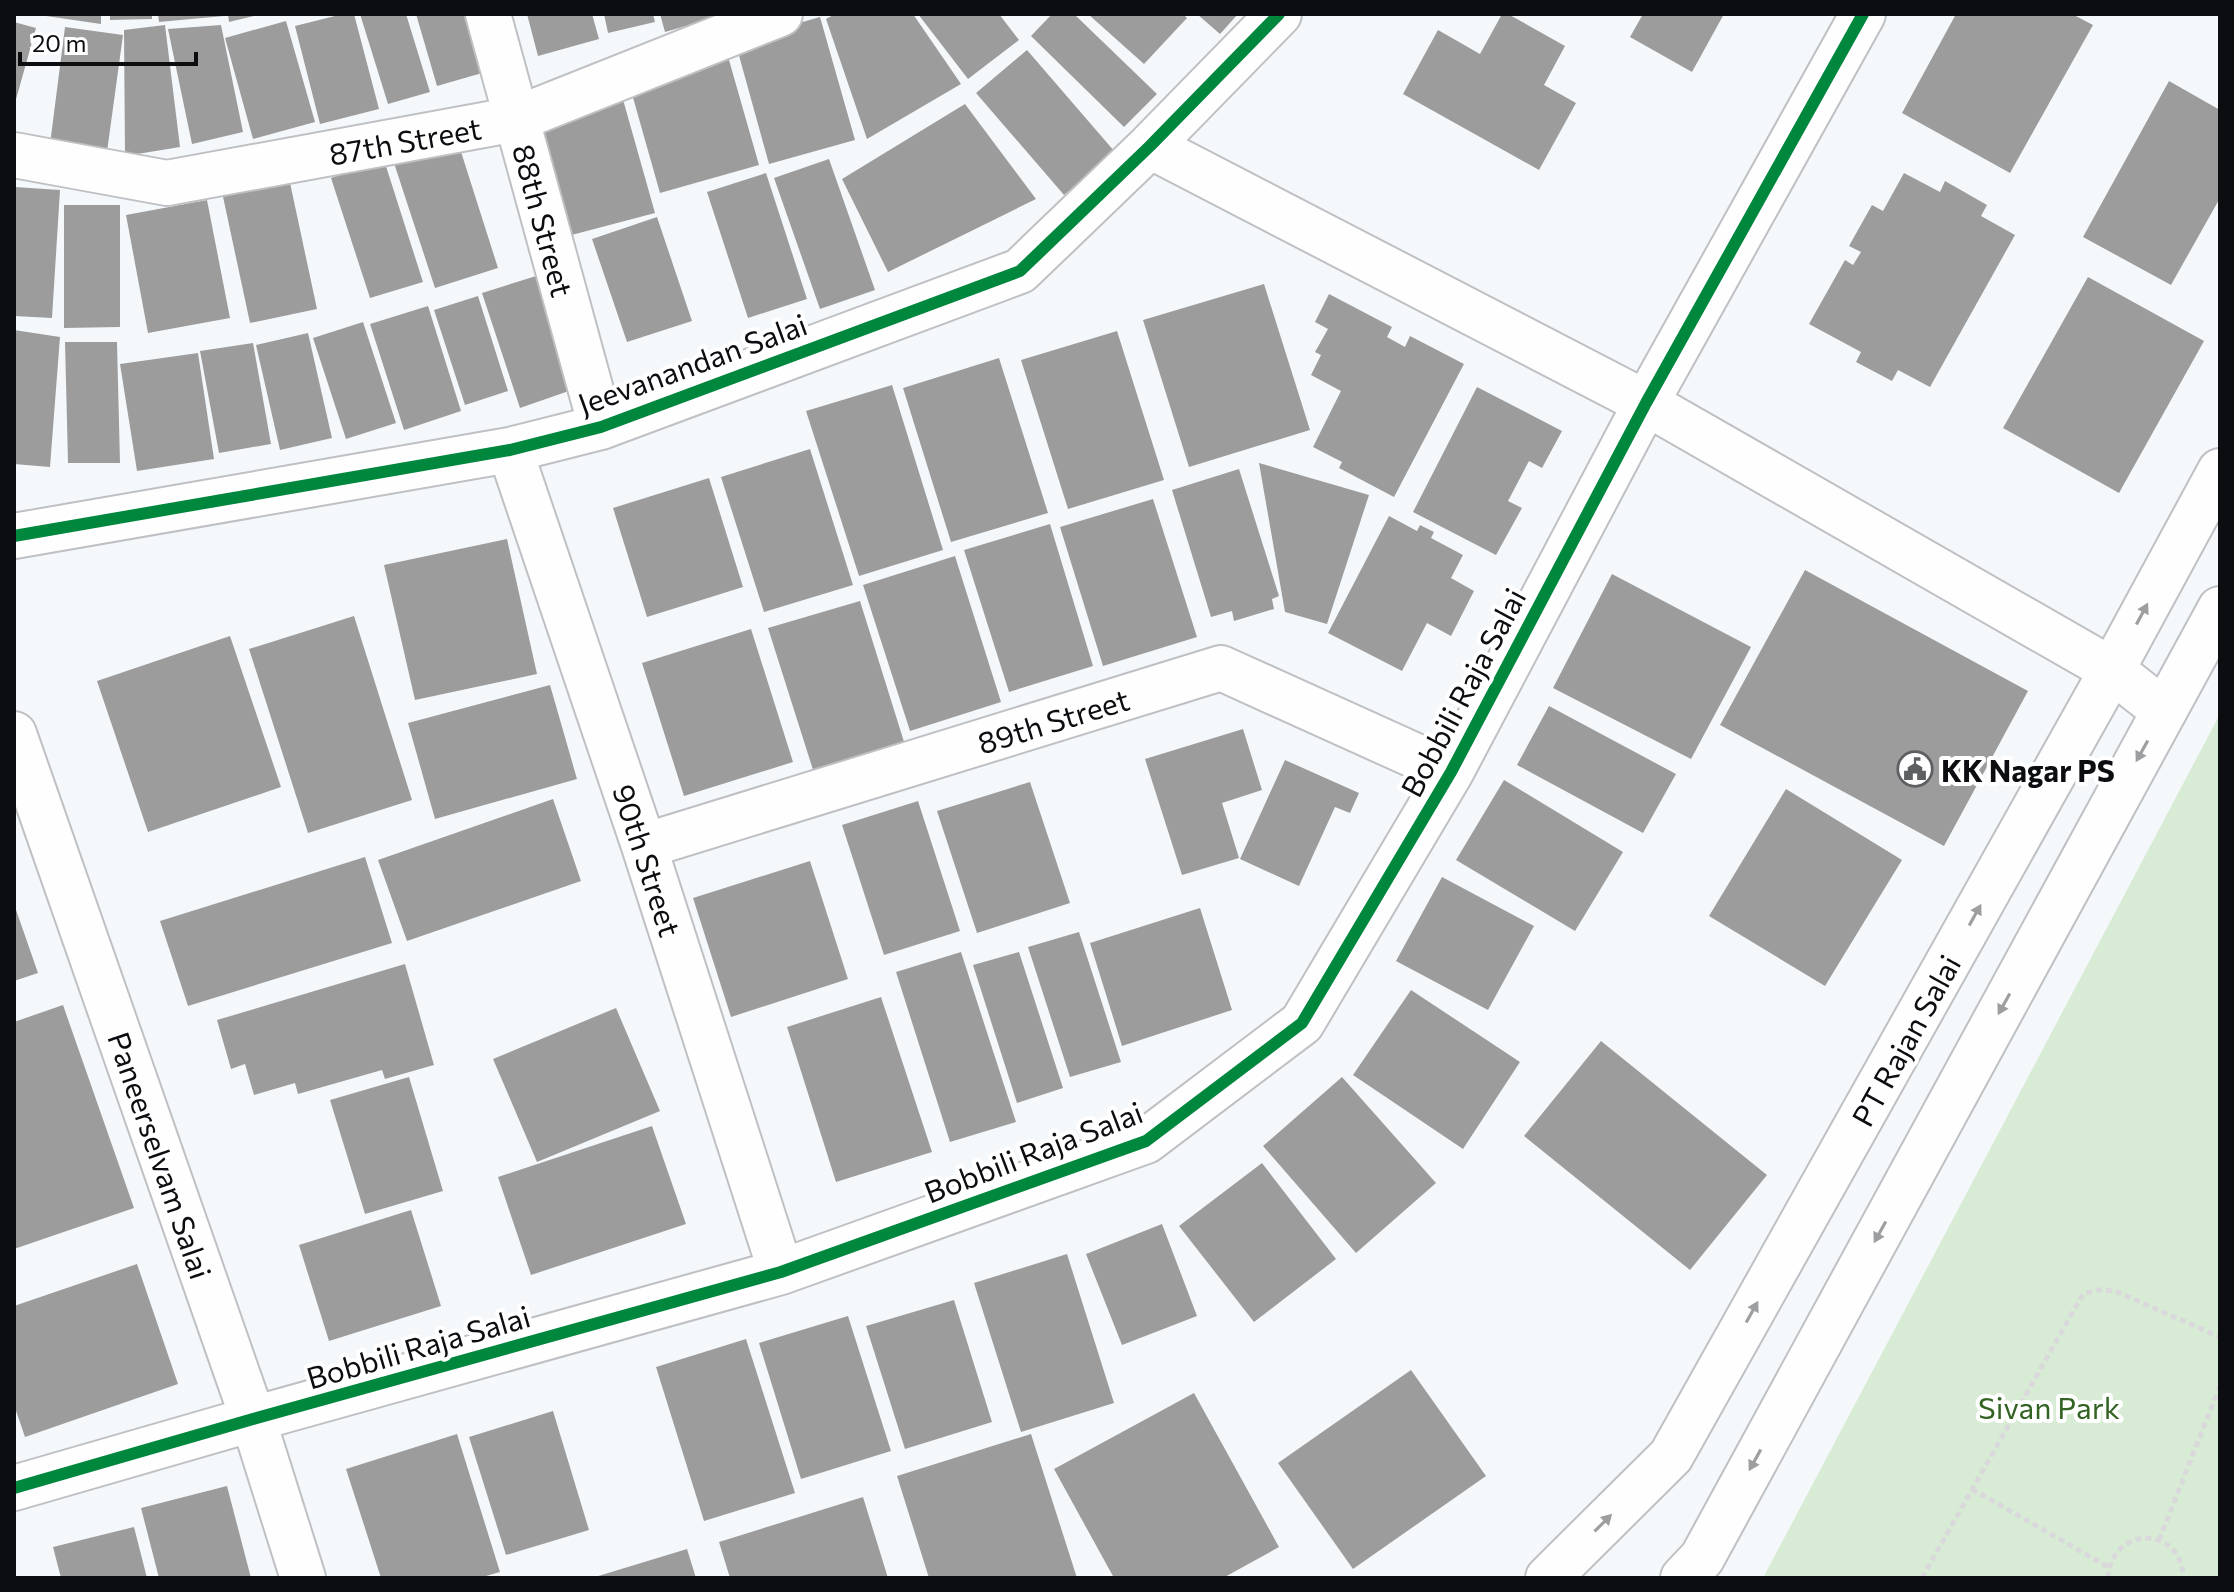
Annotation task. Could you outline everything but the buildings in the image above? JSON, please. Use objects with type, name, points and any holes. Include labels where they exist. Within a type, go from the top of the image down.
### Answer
[{"type":"street","name":"88th Street","points":[[488,14],[601,427]]},
{"type":"street","name":"87th Street","points":[[14,155],[167,183],[516,119],[780,14]]},
{"type":"street","name":"Jeevanandan Salai","points":[[14,536],[510,450],[601,427],[1020,271],[1150,146],[1279,14]]},
{"type":"street","name":"Bobbili Raja Salai","points":[[14,1488],[781,1272],[1146,1141],[1302,1023],[1451,772],[1646,403],[1863,14]]},
{"type":"street","points":[[1150,146],[1646,403],[2112,670],[2164,711]]},
{"type":"street","name":"90th Street","points":[[510,450],[644,846],[781,1272]]},
{"type":"street","name":"PT Rajan Salai","points":[[1548,1578],[1671,1456],[2112,670],[2220,471]]},
{"type":"street","points":[[1683,1578],[1702,1558],[2220,609]]},
{"type":"street","name":"89th Street","points":[[644,846],[1221,668],[1451,772]]},
{"type":"street","name":"Paneerselvam Salai","points":[[14,734],[253,1419],[303,1578]]},
{"type":"path","points":[[1922,1578],[2083,1294],[2098,1290],[2115,1291],[2220,1337]]},
{"type":"path","points":[[2159,1540],[2220,1386]]},
{"type":"path","points":[[1972,1489],[2110,1568]]},
{"type":"path","points":[[2108,1578],[2119,1549],[2131,1541],[2145,1538],[2159,1540],[2172,1549],[2180,1560],[2183,1578]]},
{"type":"green space","name":"Sivan Park","points":[[2220,714],[2220,1578],[1763,1578]]},
{"type":"cycle path","points":[[14,536],[510,450],[601,427],[1020,271],[1150,146],[1279,14]]},
{"type":"cycle path","points":[[14,1488],[781,1272],[1146,1141],[1302,1023],[1451,772],[1646,403],[1863,14]]},
{"type":"place","name":"KK Nagar PS","points":[[1915,769]]}]
